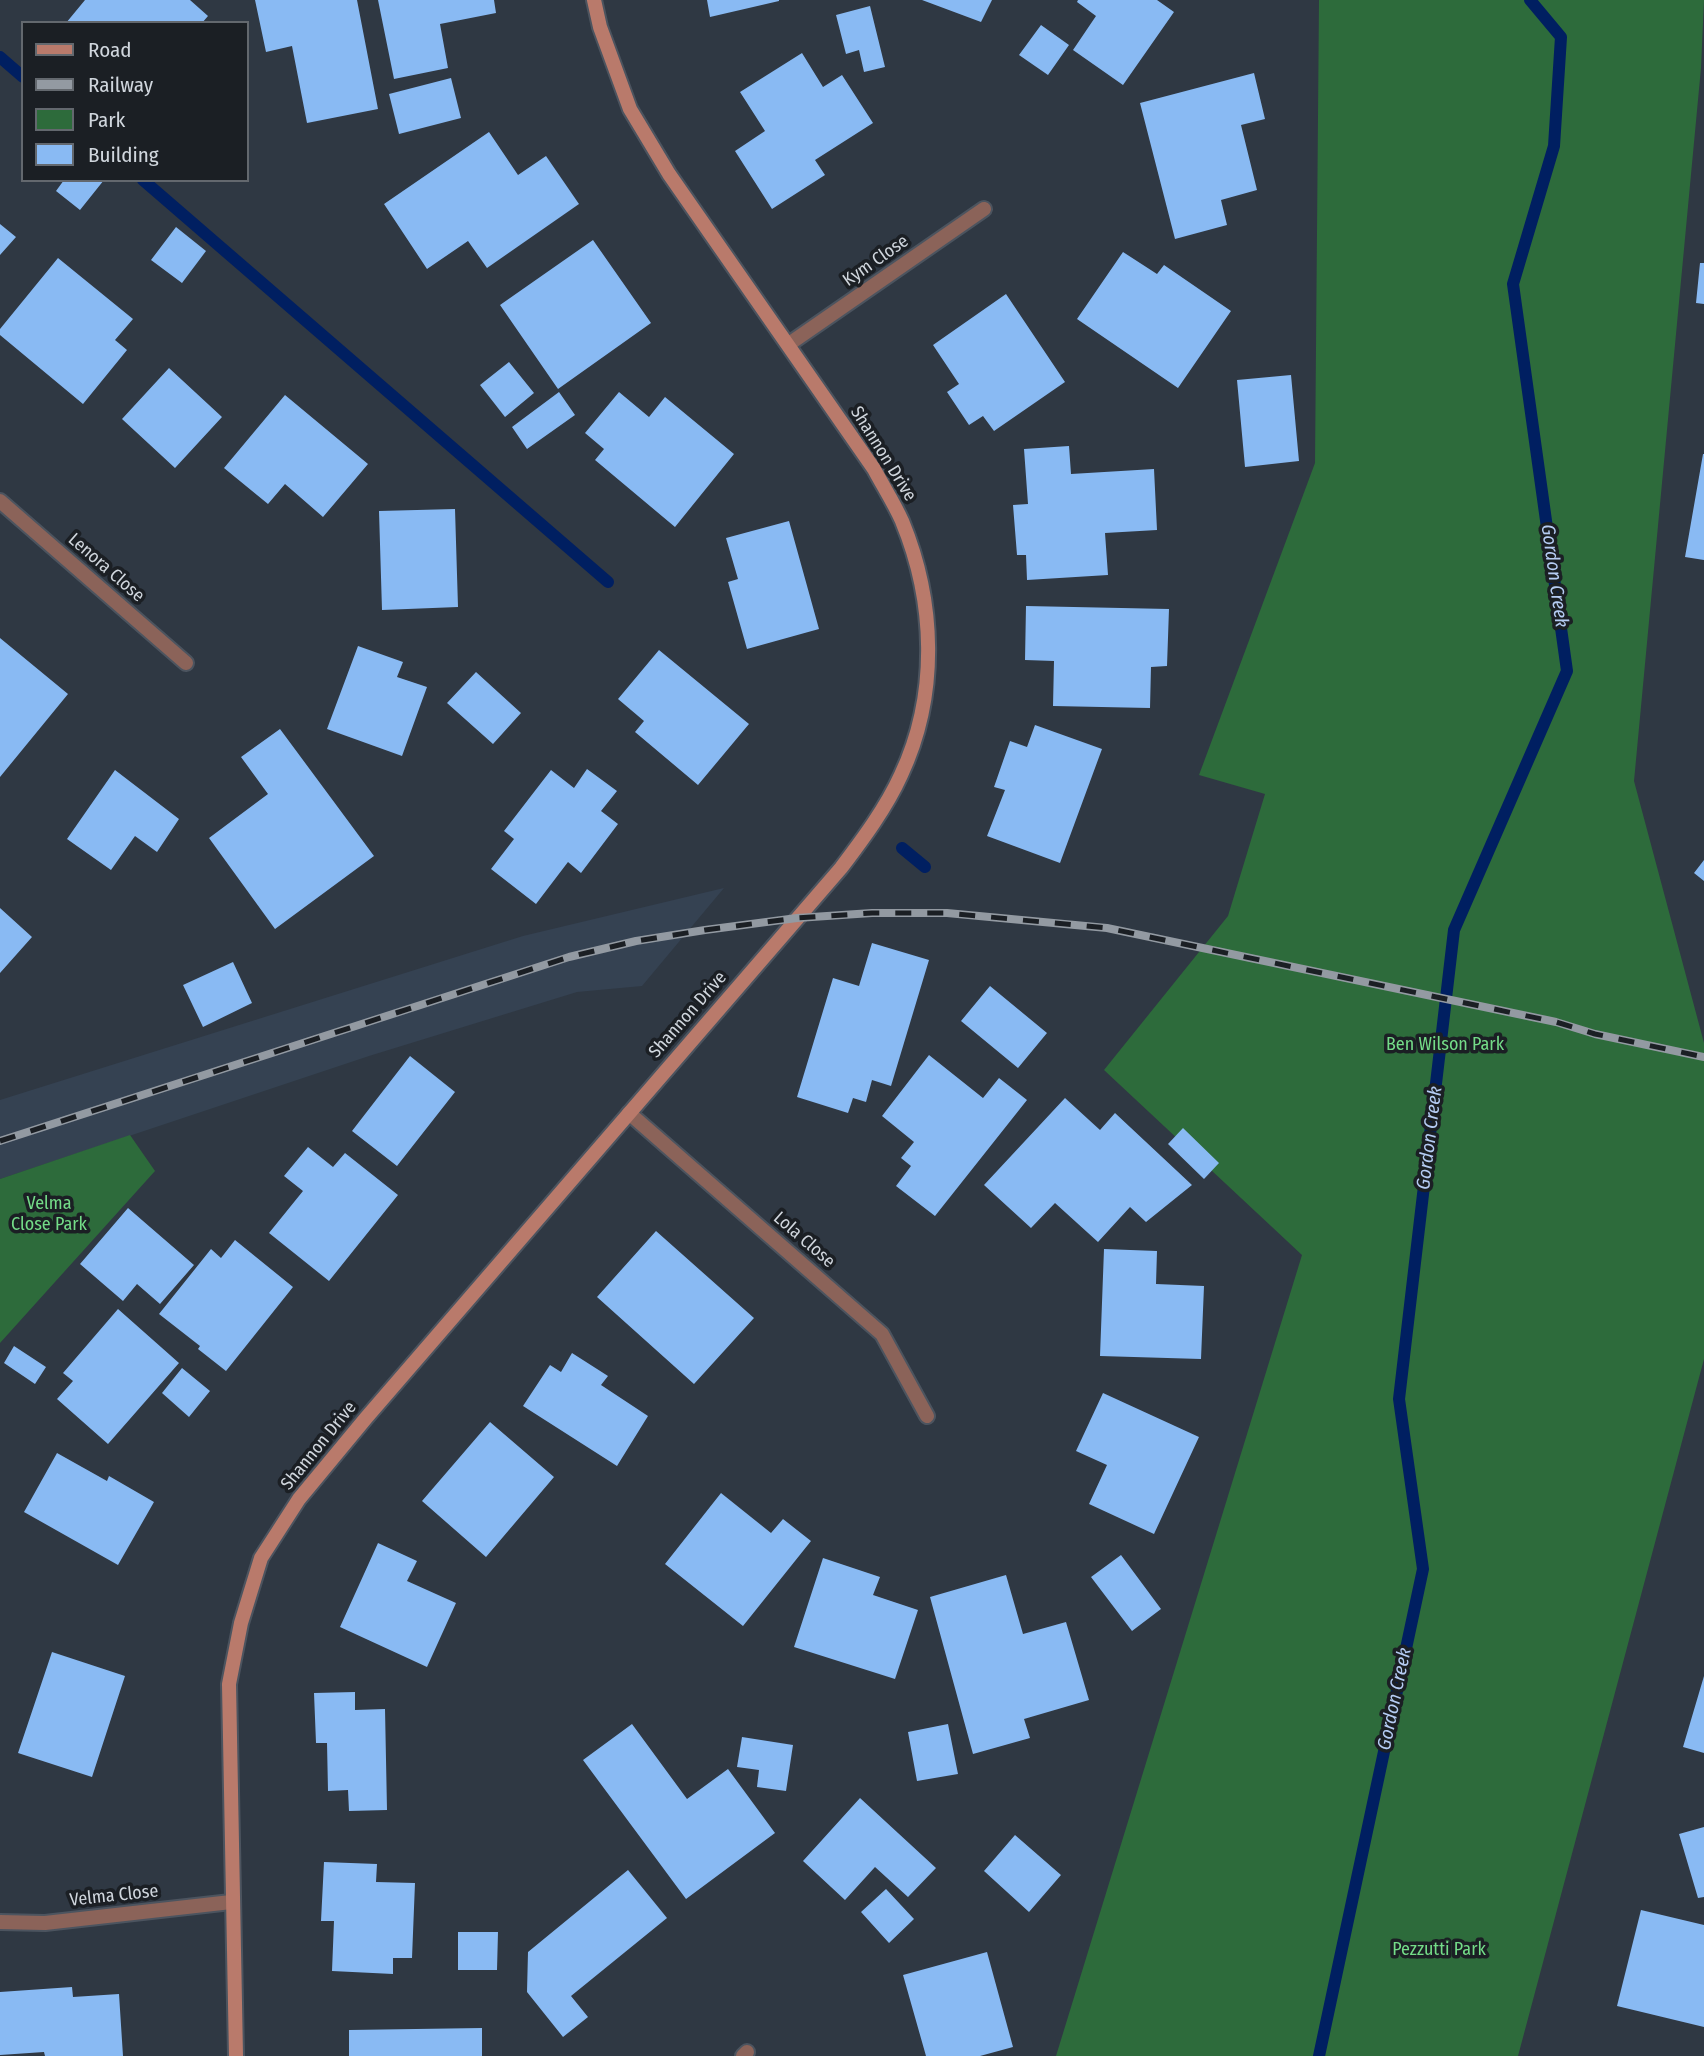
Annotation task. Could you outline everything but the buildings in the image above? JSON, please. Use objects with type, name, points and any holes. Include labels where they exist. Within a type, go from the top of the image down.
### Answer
[{"type":"street","name":"Shannon Drive","points":[[236,2056],[229,1684],[241,1623],[261,1558],[299,1499],[841,868],[891,795],[902,773],[924,699],[929,641],[927,611],[919,569],[901,520],[874,469],[669,174],[630,109],[600,27],[594,0]]},
{"type":"street","name":"Kym Close","points":[[789,344],[984,209]]},
{"type":"street","name":"Lenora Close","points":[[0,501],[186,663]]},
{"type":"street","name":"Lola Close","points":[[629,1113],[882,1334],[927,1416]]},
{"type":"street","name":"Velma Close","points":[[0,1922],[45,1923],[232,1902]]},
{"type":"shaded area","points":[[724,888],[642,986],[577,992],[369,1056],[0,1179],[0,1100],[523,936]]},
{"type":"green space","name":"Ben Wilson Park","points":[[1319,0],[1704,0],[1701,68],[1634,781],[1704,1043],[1704,1359],[1518,2056],[1056,2056],[1302,1255],[1104,1070],[1228,916],[1265,794],[1199,775],[1315,463]]},
{"type":"green space","name":"Velma Close Park","points":[[130,1135],[155,1171],[0,1343],[0,1179]]},
{"type":"waterway","name":"Gordon Creek","points":[[1319,2056],[1423,1569],[1399,1399],[1454,930],[1567,671],[1513,284],[1554,146],[1561,37],[1530,0]]},
{"type":"waterway","points":[[0,57],[21,75]]},
{"type":"waterway","points":[[145,182],[608,582]]},
{"type":"waterway","points":[[902,848],[925,867]]},
{"type":"railway","points":[[0,1141],[569,957],[636,941],[705,930],[797,918],[872,913],[947,913],[1107,928],[1556,1022],[1595,1034],[1704,1057]]},
{"type":"park label","name":"Pezzutti Park","points":[[1439,1950]]}]
